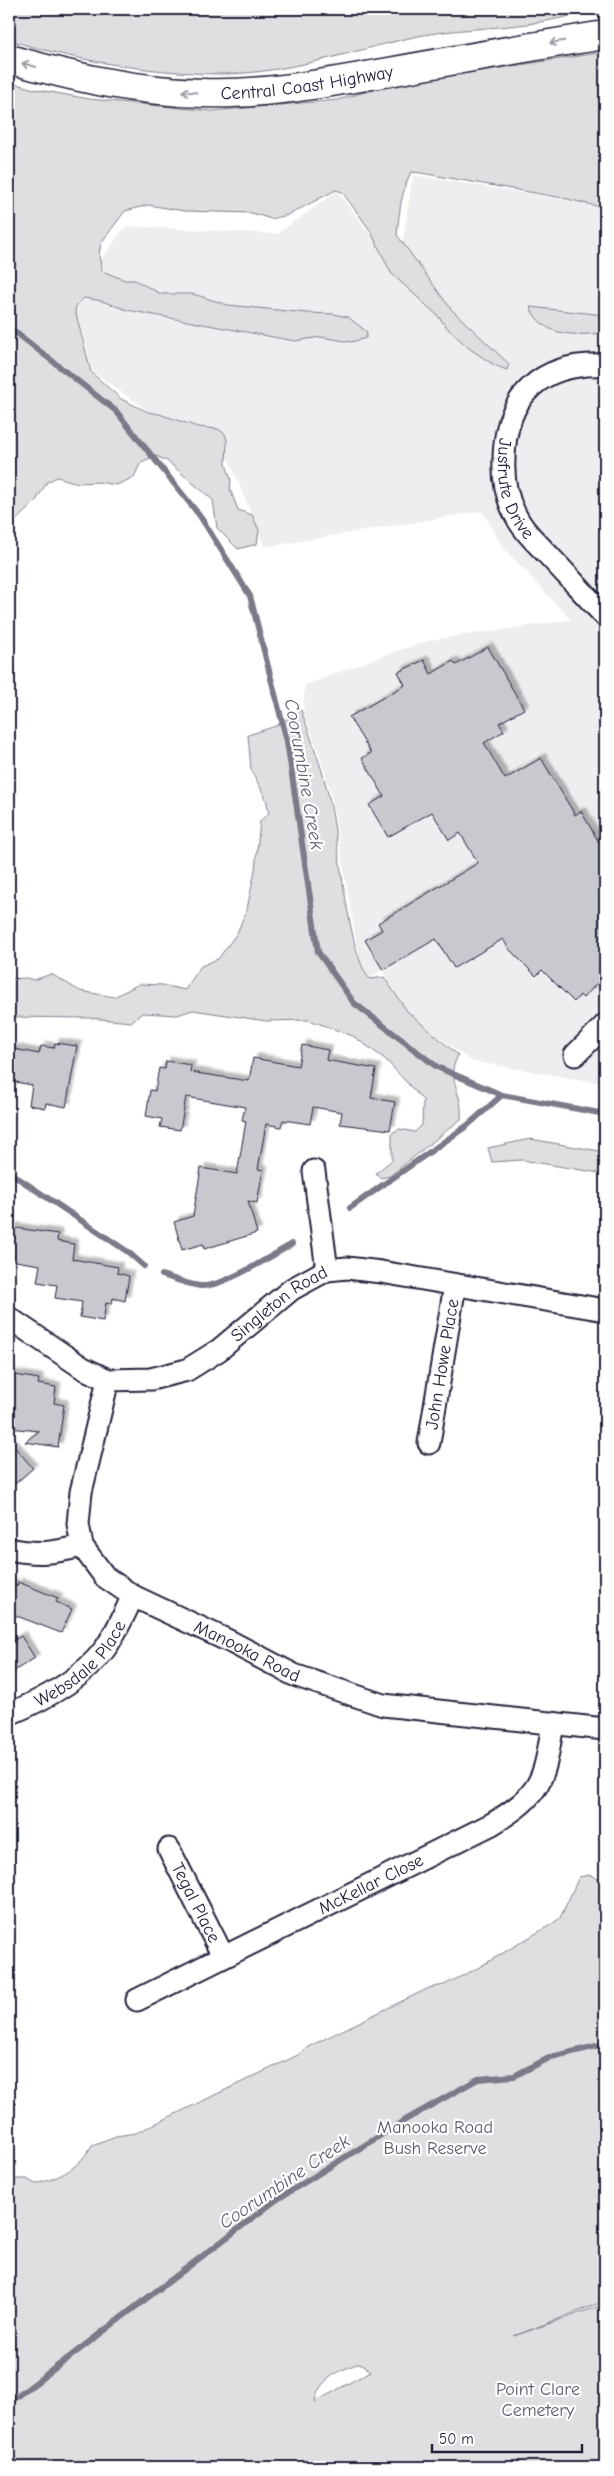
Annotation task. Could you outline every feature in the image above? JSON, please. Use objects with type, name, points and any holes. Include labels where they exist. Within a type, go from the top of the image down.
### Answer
[{"type":"highway","name":"Central Coast Highway","points":[[9,59],[83,80],[155,90],[202,93],[249,92],[332,82],[605,35]]},
{"type":"street","name":"Jusfrute Drive","points":[[605,365],[570,368],[551,373],[534,383],[512,411],[506,431],[504,471],[507,491],[515,514],[526,532],[605,616]]},
{"type":"street","points":[[575,1055],[605,1025]]},
{"type":"street","points":[[314,1171],[327,1270]]},
{"type":"street","name":"Singleton Road","points":[[9,1318],[83,1368],[108,1380],[151,1379],[188,1370],[220,1350],[292,1289],[327,1270],[347,1268],[381,1272],[605,1310]]},
{"type":"street","name":"John Howe Place","points":[[429,1443],[455,1285]]},
{"type":"street","name":"Manooka Road","points":[[108,1380],[81,1492],[78,1524],[82,1546],[105,1577],[133,1596],[231,1642],[294,1675],[382,1705],[605,1729]]},
{"type":"street","points":[[9,1549],[33,1554],[82,1546]]},
{"type":"street","name":"Websdale Place","points":[[9,1714],[46,1698],[79,1674],[103,1651],[117,1630],[133,1596]]},
{"type":"street","name":"McKellar Close","points":[[137,2000],[492,1824],[516,1810],[537,1790],[547,1762],[553,1723]]},
{"type":"street","name":"Tegal Place","points":[[169,1849],[223,1956]]},
{"type":"shaded area","points":[[413,175],[605,206],[605,1084],[471,1061],[404,1011],[401,1001],[382,971],[369,978],[360,963],[331,794],[318,749],[303,713],[305,685],[396,651],[431,640],[571,620],[503,547],[482,511],[265,547],[228,458],[144,408],[93,372],[73,299],[126,226],[277,234],[337,191],[398,270]]},
{"type":"green space","points":[[9,9],[605,10],[527,24],[418,36],[295,66],[246,73],[221,74],[167,71],[87,60],[9,40]]},
{"type":"green space","points":[[605,52],[605,208],[563,198],[421,173],[411,172],[405,187],[397,235],[451,309],[509,364],[507,370],[494,365],[470,349],[449,330],[437,315],[391,273],[370,230],[342,192],[336,190],[288,215],[271,219],[252,213],[185,211],[148,205],[125,211],[101,243],[99,255],[102,271],[125,280],[135,280],[161,294],[193,294],[228,305],[334,314],[348,317],[367,332],[366,338],[351,342],[321,337],[295,341],[127,310],[102,301],[84,298],[77,304],[75,310],[91,372],[121,399],[148,412],[198,427],[218,429],[225,434],[227,441],[226,464],[231,480],[230,489],[238,510],[252,515],[259,530],[257,544],[238,549],[217,528],[213,500],[167,461],[156,456],[141,462],[134,477],[117,485],[98,482],[78,483],[57,477],[47,482],[36,501],[9,527],[9,82],[34,89],[89,99],[212,111],[337,100],[390,85]]},
{"type":"green space","points":[[530,307],[605,315],[605,333],[572,334],[552,330],[536,317]]},
{"type":"green space","points":[[301,710],[327,790],[350,924],[363,967],[370,979],[384,977],[407,1011],[458,1055],[453,1071],[461,1105],[461,1119],[390,1176],[381,1178],[376,1173],[392,1160],[392,1133],[399,1129],[415,1132],[422,1125],[423,1100],[385,1059],[353,1036],[309,1020],[266,1021],[193,1010],[177,1015],[142,1013],[131,1022],[90,1018],[9,1017],[9,979],[26,978],[34,980],[51,974],[80,991],[114,997],[139,984],[162,985],[185,990],[201,966],[218,959],[237,933],[247,909],[255,870],[260,821],[269,813],[266,799],[251,769],[248,735],[276,726]]},
{"type":"green space","points":[[530,1139],[605,1152],[605,1174],[522,1160],[492,1162],[488,1148]]},
{"type":"green space","name":"Manooka Road Bush Reserve","points":[[590,1875],[605,1882],[605,2301],[514,2336],[605,2304],[605,2467],[9,2467],[9,2184],[15,2179],[27,2179],[35,2184],[53,2179],[75,2166],[92,2145],[116,2136],[136,2133],[298,2055],[308,2047],[429,1988],[444,1985],[476,1969],[560,1918],[579,1877]],"holes":[[[360,2363],[371,2371],[315,2402],[320,2387],[338,2372]]]},
{"type":"building","points":[[488,647],[524,709],[499,723],[504,731],[484,743],[505,779],[541,758],[575,815],[581,811],[605,853],[605,975],[583,998],[580,995],[574,1002],[542,970],[536,976],[509,949],[503,939],[454,968],[436,939],[383,970],[365,940],[382,930],[378,923],[478,863],[460,833],[449,840],[432,812],[388,837],[369,805],[384,796],[362,758],[371,753],[349,717],[405,685],[398,672],[424,660],[431,674],[453,661],[456,665]]},
{"type":"building","points":[[55,1043],[77,1046],[66,1107],[46,1103],[45,1108],[29,1105],[32,1085],[9,1081],[9,1048],[39,1054],[41,1046],[54,1048]]},
{"type":"building","points":[[302,1045],[328,1050],[326,1060],[376,1069],[371,1098],[395,1102],[390,1130],[340,1124],[342,1112],[313,1107],[310,1124],[283,1120],[281,1127],[266,1124],[258,1169],[263,1170],[257,1203],[248,1201],[257,1233],[204,1249],[203,1244],[182,1250],[174,1222],[193,1216],[201,1168],[237,1174],[246,1121],[242,1120],[245,1107],[186,1097],[180,1130],[160,1127],[162,1119],[146,1116],[150,1090],[155,1091],[159,1068],[165,1069],[166,1061],[191,1065],[190,1072],[249,1081],[253,1058],[298,1066]]},
{"type":"building","points":[[9,1227],[58,1234],[57,1241],[74,1244],[72,1259],[118,1267],[117,1273],[129,1276],[125,1301],[113,1298],[112,1304],[106,1303],[103,1321],[80,1317],[82,1302],[55,1298],[57,1285],[37,1282],[40,1265],[9,1260]]},
{"type":"building","points":[[9,1374],[39,1379],[38,1384],[56,1387],[54,1403],[64,1405],[58,1447],[25,1442],[39,1431],[9,1428]]},
{"type":"building","points":[[9,1441],[33,1468],[9,1489]]},
{"type":"building","points":[[9,1582],[17,1586],[18,1582],[58,1598],[56,1602],[72,1609],[61,1633],[9,1613]]},
{"type":"building","points":[[21,1636],[35,1658],[9,1674],[9,1643]]},
{"type":"waterway","name":"Coorumbine Creek","points":[[9,327],[116,411],[200,516],[250,596],[287,741],[318,952],[354,1003],[437,1067],[502,1095],[605,1114]]},
{"type":"waterway","points":[[350,1208],[468,1125],[502,1095]]},
{"type":"waterway","points":[[9,1172],[128,1252],[144,1266]]},
{"type":"waterway","points":[[162,1275],[195,1285],[209,1285],[233,1277],[292,1244]]},
{"type":"waterway","name":"Coorumbine Creek","points":[[9,2403],[276,2200],[407,2119],[478,2079],[514,2076],[551,2057],[605,2044]]},
{"type":"park label","name":"Point Clare Cemetery","points":[[538,2399]]}]
